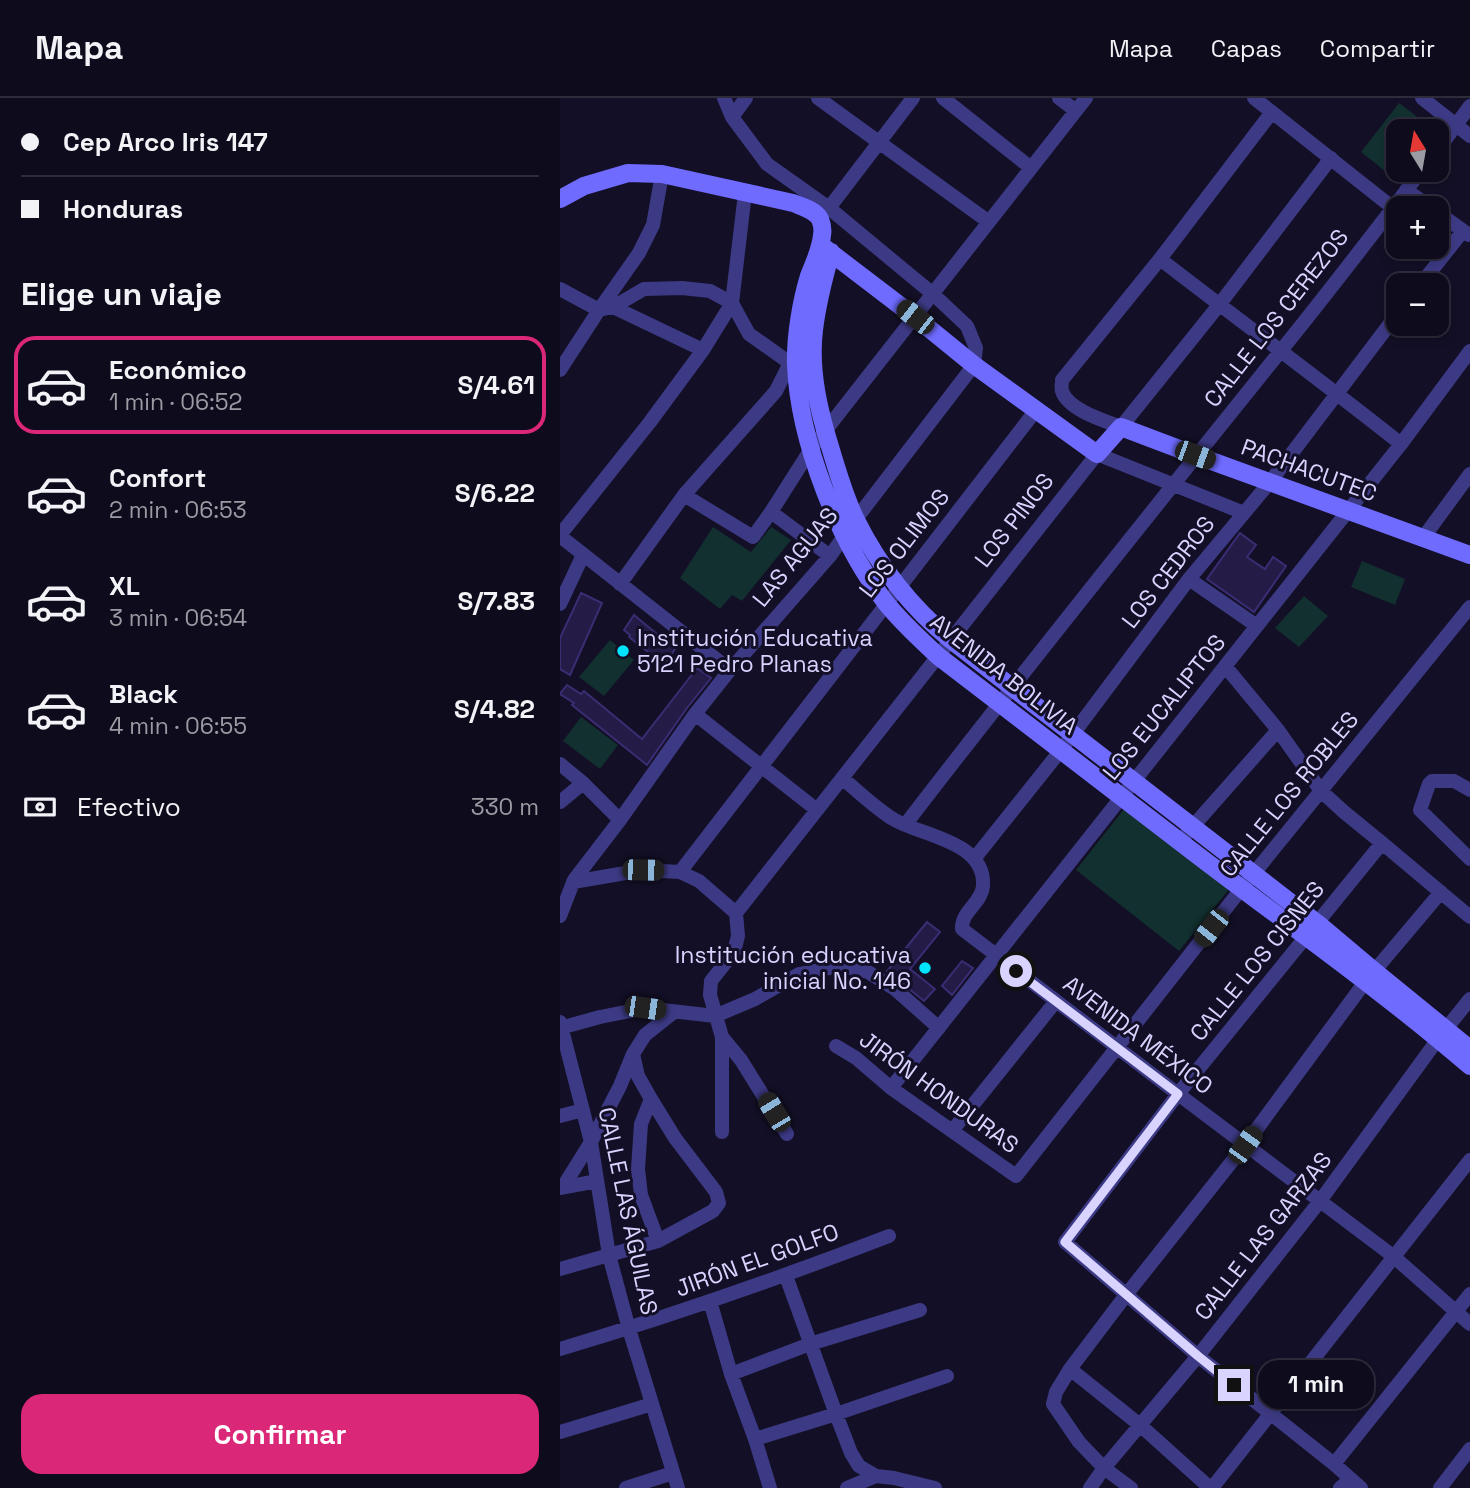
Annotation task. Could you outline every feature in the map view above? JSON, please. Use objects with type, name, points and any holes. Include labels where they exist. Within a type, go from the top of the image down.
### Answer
[{"type":"main road","points":[[560,199],[584,186],[628,173],[662,174],[824,212]]},
{"type":"main road","name":"AVENIDA BOLIVIA","points":[[824,212],[822,223],[825,248],[814,331],[814,386],[840,480],[856,519],[899,587],[928,621],[1192,827],[1248,881],[1442,1034],[1470,1049]]},
{"type":"main road","points":[[825,248],[974,365],[1097,454]]},
{"type":"main road","name":"AVENIDA BOLIVIA","points":[[825,248],[808,279],[793,362],[811,449],[844,534],[868,578],[909,630],[938,656],[1179,842],[1248,881]]},
{"type":"main road","name":"LOS PINOS","points":[[1097,454],[1121,427]]},
{"type":"main road","name":"PACHACUTEC","points":[[1121,427],[1470,555]]},
{"type":"main road","name":"AVENIDA BOLIVIA","points":[[1442,1034],[1470,1066]]},
{"type":"street","points":[[724,98],[732,117],[767,164],[824,212],[933,294],[967,326],[976,348],[974,365]]},
{"type":"street","points":[[732,117],[746,98]]},
{"type":"street","points":[[818,98],[989,222]]},
{"type":"street","points":[[824,212],[913,98]]},
{"type":"street","points":[[943,98],[1031,168]]},
{"type":"street","points":[[1059,98],[1076,111]]},
{"type":"street","points":[[684,495],[753,537],[811,449],[1086,98]]},
{"type":"street","points":[[1254,98],[1386,203]]},
{"type":"street","points":[[1422,98],[1470,136]]},
{"type":"street","points":[[1449,136],[1470,106]]},
{"type":"street","points":[[1272,112],[1160,259],[1401,444]]},
{"type":"street","name":"LOS PINOS","points":[[1121,427],[1219,305],[1331,158]]},
{"type":"street","points":[[560,370],[606,308],[639,253],[653,225],[662,174]]},
{"type":"street","name":"CALLE LOS CEREZOS","points":[[1401,196],[1412,182]]},
{"type":"street","points":[[1406,190],[1415,196]]},
{"type":"street","points":[[730,670],[560,535],[650,422],[703,350],[732,303],[745,193]]},
{"type":"street","name":"CALLE LOS CEREZOS","points":[[905,825],[1011,687],[1386,216]]},
{"type":"street","points":[[1431,273],[1466,233],[1449,221]]},
{"type":"street","name":"PACHACUTEC","points":[[1121,427],[1091,417],[1067,400],[1061,390],[1062,380],[1160,259]]},
{"type":"street","points":[[606,308],[644,289],[682,288],[710,291],[732,303],[749,334],[793,362],[776,391],[684,495],[620,584]]},
{"type":"street","points":[[560,289],[703,350]]},
{"type":"street","name":"LOS CEDROS","points":[[974,859],[1061,750],[1189,579],[1270,482],[1386,329]]},
{"type":"street","name":"LOS EUCALIPTOS","points":[[891,1088],[1349,511],[1470,351]]},
{"type":"street","name":"LAS AGUAS","points":[[560,916],[574,880],[695,714],[830,556],[974,365]]},
{"type":"street","name":"LOS OLIMOS","points":[[680,872],[1037,410]]},
{"type":"street","points":[[1097,454],[1244,513]]},
{"type":"street","name":"LOS PINOS","points":[[736,913],[1097,454]]},
{"type":"street","points":[[1423,538],[1470,474]]},
{"type":"street","points":[[771,512],[830,556]]},
{"type":"street","points":[[560,604],[583,555]]},
{"type":"street","points":[[1189,579],[1257,626]]},
{"type":"street","name":"CALLE LOS ROBLES","points":[[1016,1175],[1248,881],[1470,607]]},
{"type":"street","points":[[1225,666],[1278,730],[1321,791],[1470,917]]},
{"type":"street","points":[[695,714],[817,810]]},
{"type":"street","points":[[1179,842],[1278,730]]},
{"type":"street","points":[[560,764],[620,820]]},
{"type":"street","points":[[842,778],[891,818],[960,846],[974,859]]},
{"type":"street","points":[[1470,790],[1454,781],[1432,780],[1420,810],[1470,859]]},
{"type":"street","points":[[560,802],[583,783]]},
{"type":"street","name":"CALLE LOS CISNES","points":[[1126,1295],[1065,1242],[1178,1094],[1382,843]]},
{"type":"street","name":"AVENIDA MÉXICO","points":[[974,859],[979,867],[983,888],[965,915],[962,929],[1393,1255],[1470,1324]]},
{"type":"street","points":[[560,891],[574,880],[643,870],[680,872],[699,881],[736,913],[738,936],[734,952],[710,981],[710,995],[722,1037],[722,1132]]},
{"type":"street","points":[[1131,1488],[1104,1468],[1079,1442],[1053,1404],[1054,1398],[1070,1369],[1245,1145],[1369,977],[1441,892]]},
{"type":"street","points":[[561,1026],[645,1008],[715,1016],[755,999],[799,974],[841,965],[868,972],[895,989],[939,1028]]},
{"type":"street","name":"CALLE LAS GARZAS","points":[[1090,1488],[1320,1201],[1470,999]]},
{"type":"street","points":[[952,1131],[1056,1001]]},
{"type":"street","points":[[561,1188],[591,1142],[633,1054],[645,1035],[674,1012]]},
{"type":"street","name":"CALLE LAS ÁGUILAS","points":[[561,1026],[591,1142],[610,1255],[629,1329],[678,1488]]},
{"type":"street","points":[[722,1037],[741,1060],[787,1134]]},
{"type":"street","name":"JIRÓN HONDURAS","points":[[836,1046],[1016,1175]]},
{"type":"street","points":[[560,1269],[658,1241],[713,1211],[719,1203],[716,1192],[675,1138],[651,1099],[638,1076],[633,1054]]},
{"type":"street","points":[[651,1099],[641,1124],[638,1168],[641,1195],[658,1241]]},
{"type":"street","points":[[560,1116],[583,1110]]},
{"type":"street","points":[[1070,1369],[1140,1425],[1211,1488],[1470,1160]]},
{"type":"street","points":[[561,1188],[597,1181]]},
{"type":"street","name":"JIRÓN EL GOLFO","points":[[560,1349],[629,1329],[786,1276],[889,1236]]},
{"type":"street","points":[[786,1276],[836,1414],[859,1466],[896,1483],[935,1488]]},
{"type":"street","points":[[1334,1464],[1470,1294]]},
{"type":"street","points":[[1126,1295],[1334,1464],[1351,1485]]},
{"type":"street","points":[[710,1301],[731,1374],[770,1488]]},
{"type":"street","points":[[731,1374],[810,1343],[920,1310]]},
{"type":"street","points":[[755,1439],[947,1376]]},
{"type":"street","points":[[560,1432],[652,1404]]},
{"type":"street","points":[[1440,1488],[1470,1448]]},
{"type":"street","points":[[626,1488],[673,1473]]},
{"type":"street","points":[[847,1488],[876,1476]]},
{"type":"green space","points":[[1399,103],[1420,119],[1387,119]]},
{"type":"green space","points":[[1386,120],[1386,172],[1361,152]]},
{"type":"green space","points":[[713,527],[751,552],[771,527],[791,540],[742,601],[732,595],[720,609],[680,578]]},
{"type":"green space","points":[[1362,561],[1405,579],[1395,605],[1351,587]]},
{"type":"green space","points":[[1304,596],[1328,616],[1299,647],[1275,628]]},
{"type":"green space","points":[[610,640],[634,660],[604,696],[579,677]]},
{"type":"green space","points":[[581,717],[618,745],[600,769],[563,741]]},
{"type":"green space","points":[[1124,809],[1230,888],[1179,951],[1076,870]]},
{"type":"building","points":[[1240,533],[1256,545],[1247,557],[1265,569],[1273,557],[1286,566],[1254,612],[1207,579]]},
{"type":"building","points":[[581,593],[602,603],[570,675],[560,669],[560,638]]},
{"type":"building","points":[[634,615],[675,649],[665,665],[624,630]]},
{"type":"building","points":[[697,668],[711,678],[647,765],[560,694],[567,685],[581,694],[584,691],[642,739]]},
{"type":"building","points":[[927,922],[940,932],[910,969],[935,989],[924,1001],[887,971]]},
{"type":"building","points":[[962,961],[973,968],[952,995],[942,986]]},
{"type":"place","name":"Institución Educativa 5121 Pedro Planas","points":[[623,651]]},
{"type":"place","name":"Institución educativa inicial No. 146","points":[[925,968]]},
{"type":"route","points":[[1016,971],[1178,1094],[1065,1242],[1234,1385]]}]
